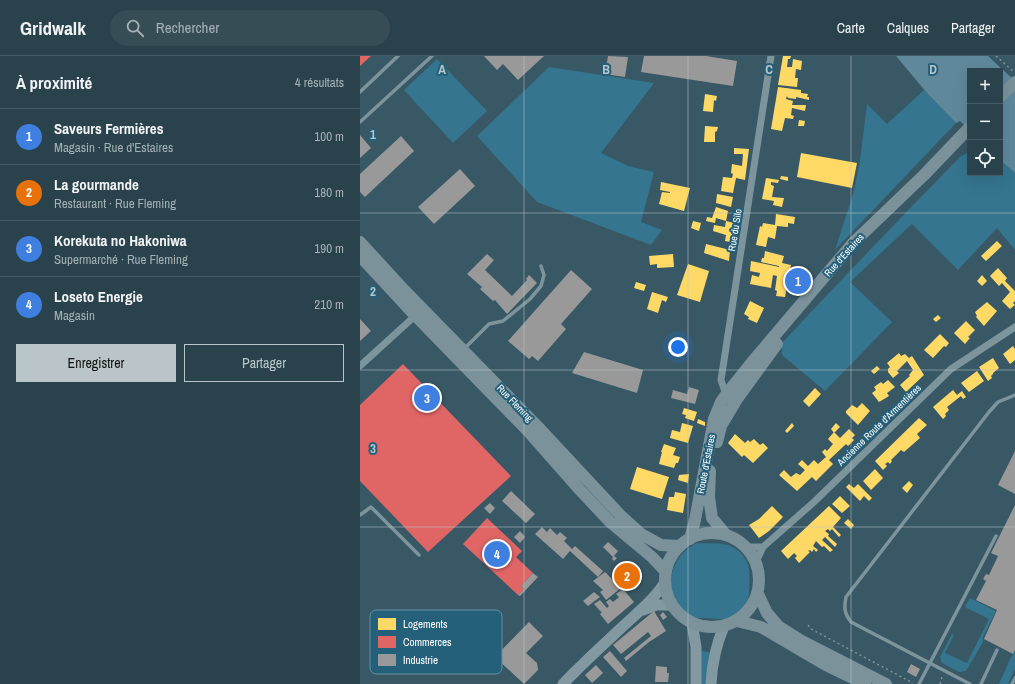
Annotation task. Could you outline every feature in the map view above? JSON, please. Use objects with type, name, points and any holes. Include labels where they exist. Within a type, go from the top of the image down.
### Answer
[{"type":"main road","points":[[1003,95],[1015,82]]},
{"type":"main road","points":[[1003,104],[1015,92]]},
{"type":"main road","points":[[732,396],[858,250],[967,133]]},
{"type":"main road","name":"Rue Fleming","points":[[360,242],[404,290],[540,429],[621,516],[641,534],[660,545],[685,542]]},
{"type":"main road","name":"Rue Fleming","points":[[360,256],[523,426],[610,522],[652,557],[665,577]]},
{"type":"main road","name":"Route d'Estaires","points":[[726,535],[712,518],[709,497],[711,466],[721,426],[732,396]]},
{"type":"main road","name":"Route d'Estaires","points":[[685,542],[695,520],[714,419],[721,402],[732,396]]},
{"type":"main road","points":[[708,534],[726,535],[740,542],[746,547],[756,562],[760,584],[758,594],[748,612],[737,621],[724,626],[708,627],[692,623],[681,616],[672,605],[668,595],[665,577],[671,558],[685,542],[708,534]]},
{"type":"main road","points":[[758,594],[767,613],[778,626],[800,640],[886,684]]},
{"type":"main road","points":[[737,621],[761,627],[826,665],[866,684]]},
{"type":"street","name":"Rue du Silo","points":[[732,396],[724,389],[721,380],[770,56]]},
{"type":"street","points":[[360,366],[416,315]]},
{"type":"street","name":"Ancienne Route d'Armentières","points":[[756,562],[764,546],[814,502],[951,369],[1015,327]]},
{"type":"street","points":[[746,547],[764,546]]},
{"type":"street","points":[[563,684],[591,655],[660,590],[665,577]]},
{"type":"street","points":[[640,610],[656,605],[672,605]]},
{"type":"street","points":[[692,623],[696,647],[696,684]]},
{"type":"street","points":[[711,684],[716,646],[724,626]]},
{"type":"lane","points":[[360,92],[398,56]]},
{"type":"lane","points":[[360,122],[432,56]]},
{"type":"lane","points":[[463,350],[489,324],[503,321],[530,299],[541,286],[544,275],[541,266]]},
{"type":"lane","points":[[970,684],[929,664],[851,622],[845,614],[844,606],[846,597],[998,402],[1015,395]]},
{"type":"lane","points":[[360,514],[371,507],[419,555]]},
{"type":"lane","points":[[919,684],[996,536]]},
{"type":"lane","points":[[981,684],[997,650]]},
{"type":"lane","points":[[1012,684],[1015,678]]},
{"type":"path","points":[[996,56],[1015,74]]},
{"type":"path","points":[[808,625],[811,629],[914,684]]},
{"type":"path","points":[[944,671],[941,683],[945,684]]},
{"type":"shaded area","points":[[896,56],[988,56],[1001,68],[967,68],[967,128],[960,121],[956,123],[927,93]]},
{"type":"shaded area","points":[[437,59],[487,111],[453,143],[404,90]]},
{"type":"shaded area","points":[[549,67],[654,83],[601,153],[628,166],[654,172],[641,222],[662,230],[651,245],[537,202],[477,136]]},
{"type":"shaded area","points":[[1003,70],[1015,81],[1015,173],[1003,163]]},
{"type":"shaded area","points":[[924,90],[956,123],[835,250],[854,191],[860,161],[867,104],[887,124]]},
{"type":"shaded area","points":[[967,153],[967,176],[1003,176],[1003,163],[1015,173],[1015,250],[997,228],[958,270],[912,224],[850,282],[892,322],[825,391],[782,355],[782,343],[960,157]]},
{"type":"shaded area","points":[[697,543],[724,544],[730,546],[736,549],[748,563],[749,597],[739,613],[731,618],[694,618],[681,609],[675,599],[671,589],[671,578],[674,568],[679,558],[687,549]]},
{"type":"shaded area","points":[[970,598],[996,611],[983,637],[983,642],[966,671],[959,672],[942,663],[940,657],[952,634],[954,635],[945,653],[967,663],[989,619],[965,607]]},
{"type":"shaded area","points":[[700,651],[709,652],[707,684],[700,684]]},
{"type":"shaded area","points":[[1015,652],[1015,669],[1008,684],[999,684],[1011,657]]},
{"type":"building: Logements","points":[[783,56],[791,56],[790,59],[788,59],[787,67],[792,67],[793,59],[802,61],[801,70],[796,69],[795,78],[798,78],[797,87],[778,85]]},
{"type":"building: Logements","points":[[778,87],[801,90],[801,93],[808,94],[807,97],[809,97],[809,100],[796,97],[796,99],[788,98],[787,96],[786,99],[793,101],[792,105],[806,105],[805,111],[792,108],[791,115],[794,116],[793,119],[785,118],[782,131],[771,129]]},
{"type":"building: Logements","points":[[705,94],[717,96],[716,101],[714,100],[713,112],[703,111]]},
{"type":"building: Logements","points":[[799,120],[805,121],[804,126],[798,126]]},
{"type":"building: Logements","points":[[705,126],[718,127],[717,131],[715,132],[715,142],[704,142]]},
{"type":"building: Logements","points":[[734,148],[749,149],[745,180],[736,178],[733,193],[721,191],[723,177],[732,178],[732,164],[742,166],[743,154],[734,154]]},
{"type":"building: Logements","points":[[801,153],[857,163],[852,188],[797,177]]},
{"type":"building: Logements","points":[[781,176],[788,177],[788,181],[780,179]]},
{"type":"building: Logements","points":[[766,178],[779,180],[778,183],[771,182],[771,185],[774,186],[772,197],[784,198],[782,207],[773,205],[774,201],[762,199]]},
{"type":"building: Logements","points":[[661,182],[690,188],[684,211],[659,204],[662,192],[670,193],[660,190]]},
{"type":"building: Logements","points":[[717,194],[733,197],[731,207],[716,203]]},
{"type":"building: Logements","points":[[716,207],[728,211],[726,221],[716,218],[715,223],[706,221],[707,217],[712,218]]},
{"type":"building: Logements","points":[[776,214],[795,217],[794,224],[788,223],[788,227],[777,226],[775,239],[768,237],[766,247],[756,245],[760,226],[762,227],[763,223],[775,225]]},
{"type":"building: Logements","points":[[693,221],[701,223],[699,231],[691,228]]},
{"type":"building: Logements","points":[[726,221],[738,224],[735,243],[725,241],[726,235],[713,231],[714,225],[725,227]]},
{"type":"building: Logements","points":[[997,241],[1002,246],[986,261],[981,256]]},
{"type":"building: Logements","points":[[706,244],[730,250],[729,261],[704,253]]},
{"type":"building: Logements","points":[[765,251],[784,256],[782,263],[791,265],[785,297],[776,296],[777,291],[775,290],[777,276],[773,275],[771,288],[750,284],[752,275],[759,277],[760,273],[750,271],[751,261],[779,267],[761,262],[762,258],[764,258]]},
{"type":"building: Logements","points":[[673,254],[674,267],[657,268],[657,264],[650,265],[649,256]]},
{"type":"building: Logements","points":[[688,264],[709,271],[700,302],[677,295]]},
{"type":"building: Logements","points":[[998,268],[1007,278],[1005,281],[1015,291],[1015,301],[1013,303],[1015,305],[1010,309],[1002,301],[1010,292],[1002,283],[999,286],[990,276]]},
{"type":"building: Logements","points":[[982,275],[987,281],[982,286],[977,281]]},
{"type":"building: Logements","points":[[636,282],[646,285],[644,291],[634,288]]},
{"type":"building: Logements","points":[[652,292],[668,297],[666,302],[662,300],[658,313],[647,309]]},
{"type":"building: Logements","points":[[750,301],[764,308],[757,323],[748,319],[749,317],[744,314]]},
{"type":"building: Logements","points":[[987,302],[997,311],[984,326],[976,317],[975,312]]},
{"type":"building: Logements","points":[[938,315],[941,318],[936,322],[933,319]]},
{"type":"building: Logements","points":[[966,321],[975,330],[968,337],[970,338],[965,344],[954,333]]},
{"type":"building: Logements","points":[[940,334],[949,343],[946,347],[944,346],[933,358],[924,350]]},
{"type":"building: Logements","points":[[1013,346],[1015,349],[1015,360],[1010,364],[1003,354]]},
{"type":"building: Logements","points":[[899,353],[901,356],[905,354],[909,358],[912,356],[924,375],[906,392],[900,385],[910,376],[909,375],[913,370],[907,361],[897,371],[899,373],[893,378],[888,372],[890,367],[887,363]]},
{"type":"building: Logements","points":[[993,358],[999,368],[993,373],[991,376],[992,378],[988,381],[979,367]]},
{"type":"building: Logements","points":[[877,366],[880,369],[874,374],[871,371]]},
{"type":"building: Logements","points":[[977,371],[984,381],[969,392],[961,383]]},
{"type":"building: Logements","points":[[888,380],[895,387],[887,393],[889,396],[879,402],[872,393],[876,390],[874,387],[881,382],[883,384]]},
{"type":"building: Logements","points":[[815,388],[821,394],[809,407],[803,401]]},
{"type":"building: Logements","points":[[953,390],[957,395],[962,391],[966,397],[963,399],[961,396],[947,407],[949,410],[943,419],[933,407]]},
{"type":"building: Logements","points":[[862,403],[870,411],[858,425],[846,413],[846,411],[852,405],[857,408]]},
{"type":"building: Logements","points":[[684,408],[697,412],[694,421],[685,418],[686,415],[682,414]]},
{"type":"building: Logements","points":[[919,418],[927,425],[917,434],[920,438],[904,452],[901,450],[891,460],[892,461],[890,464],[888,462],[885,464],[887,466],[883,470],[875,461]]},
{"type":"building: Logements","points":[[698,419],[705,422],[705,426],[697,423]]},
{"type":"building: Logements","points":[[682,423],[693,426],[688,443],[670,438],[672,430],[680,432]]},
{"type":"building: Logements","points":[[792,423],[794,426],[787,433],[785,431]]},
{"type":"building: Logements","points":[[836,423],[840,427],[834,433],[831,429]]},
{"type":"building: Logements","points":[[849,429],[855,435],[852,438],[854,440],[848,446],[846,444],[829,460],[833,464],[816,481],[812,477],[797,491],[779,475],[784,470],[791,477],[796,473],[800,475],[805,470],[798,464],[802,460],[808,466],[814,460],[818,464],[826,457],[822,452],[825,449],[827,451],[833,444],[828,439],[834,432],[840,438]]},
{"type":"building: Logements","points":[[735,434],[745,443],[748,440],[750,442],[754,439],[760,445],[763,443],[768,448],[753,463],[744,455],[742,457],[728,443]]},
{"type":"building: Logements","points":[[664,444],[676,448],[673,455],[680,457],[674,468],[659,464]]},
{"type":"building: Logements","points":[[637,467],[669,477],[662,499],[630,489]]},
{"type":"building: Logements","points":[[875,469],[883,478],[871,490],[863,481]]},
{"type":"building: Logements","points":[[689,474],[688,483],[678,480],[679,475]]},
{"type":"building: Logements","points":[[909,481],[913,485],[907,493],[902,488]]},
{"type":"building: Logements","points":[[849,484],[854,488],[858,484],[872,498],[869,501],[864,496],[860,501],[846,487]]},
{"type":"building: Logements","points":[[675,492],[686,494],[683,513],[667,510],[669,497],[674,497]]},
{"type":"building: Logements","points":[[840,496],[850,506],[842,513],[832,504]]},
{"type":"building: Logements","points":[[772,506],[783,517],[769,531],[759,538],[749,525],[759,519]]},
{"type":"building: Logements","points":[[829,506],[841,518],[833,527],[841,535],[839,537],[832,529],[830,531],[828,529],[825,531],[837,544],[835,547],[825,537],[822,540],[833,550],[830,552],[816,541],[813,546],[818,550],[816,552],[814,549],[812,552],[810,550],[808,551],[810,552],[799,563],[795,558],[797,556],[794,553],[788,559],[781,551]]},
{"type":"building: Logements","points":[[848,519],[854,525],[851,529],[844,523]]},
{"type":"building: Commerces","points":[[360,56],[371,56],[360,66]]},
{"type":"building: Commerces","points":[[794,269],[804,277],[797,285],[790,279],[791,272]]},
{"type":"building: Commerces","points":[[403,364],[511,476],[428,552],[360,481],[360,405]]},
{"type":"building: Commerces","points":[[487,518],[522,551],[516,557],[533,573],[521,586],[524,589],[518,595],[463,544]]},
{"type":"building: Industrie","points":[[484,56],[544,56],[518,80],[503,64],[497,70]]},
{"type":"building: Industrie","points":[[608,56],[628,57],[625,77],[605,74]]},
{"type":"building: Industrie","points":[[644,56],[706,56],[737,61],[733,86],[641,72]]},
{"type":"building: Industrie","points":[[360,135],[371,148],[360,158]]},
{"type":"building: Industrie","points":[[401,136],[414,151],[365,197],[360,192],[360,174]]},
{"type":"building: Industrie","points":[[460,169],[475,186],[434,224],[418,207]]},
{"type":"building: Industrie","points":[[487,254],[494,260],[485,270],[512,296],[527,280],[526,279],[529,275],[537,283],[507,314],[495,300],[493,301],[480,289],[482,287],[467,274]]},
{"type":"building: Industrie","points":[[571,270],[592,289],[561,324],[566,329],[538,361],[532,356],[529,359],[508,341]]},
{"type":"building: Industrie","points":[[360,319],[371,331],[360,341]]},
{"type":"building: Industrie","points":[[584,352],[643,370],[637,393],[572,373]]},
{"type":"building: Industrie","points":[[689,387],[699,390],[695,404],[671,398],[673,390],[687,394]]},
{"type":"building: Industrie","points":[[1015,451],[1015,494],[998,485]]},
{"type":"building: Industrie","points":[[511,491],[535,514],[526,523],[502,501]]},
{"type":"building: Industrie","points":[[490,503],[495,508],[490,514],[484,508]]},
{"type":"building: Industrie","points":[[1015,505],[1015,650],[1013,654],[984,639],[997,610],[976,600],[986,581],[983,579],[986,574],[989,575],[998,556],[991,553]]},
{"type":"building: Industrie","points":[[542,527],[547,532],[550,528],[557,535],[560,532],[567,538],[564,541],[572,549],[575,546],[603,571],[598,577],[570,551],[563,559],[535,534]]},
{"type":"building: Industrie","points":[[520,531],[525,537],[520,543],[514,537]]},
{"type":"building: Industrie","points":[[608,542],[618,551],[614,556],[617,558],[614,561],[612,559],[613,557],[603,547]]},
{"type":"building: Industrie","points":[[605,572],[621,588],[606,600],[600,592],[603,590],[593,581]]},
{"type":"building: Industrie","points":[[533,573],[538,577],[520,596],[518,595],[524,589],[521,586]]},
{"type":"building: Industrie","points":[[623,589],[634,602],[608,624],[600,614],[602,612],[594,604],[600,600],[607,608],[609,606],[606,602],[610,599],[613,602],[619,597],[616,594]]},
{"type":"building: Industrie","points":[[594,592],[600,597],[588,606],[583,601]]},
{"type":"building: Industrie","points":[[654,611],[666,631],[649,642],[626,661],[624,658],[651,636],[648,632],[621,654],[613,645]]},
{"type":"building: Industrie","points":[[663,612],[667,617],[663,620],[660,615]]},
{"type":"building: Industrie","points":[[529,622],[543,636],[526,653],[537,663],[538,670],[524,684],[502,664],[502,650]]},
{"type":"building: Industrie","points":[[610,651],[627,671],[621,677],[603,657]]},
{"type":"building: Industrie","points":[[911,664],[920,669],[916,677],[907,672]]},
{"type":"building: Industrie","points":[[596,665],[603,673],[592,683],[585,675]]},
{"type":"building: Industrie","points":[[656,666],[667,667],[667,673],[669,673],[668,682],[655,682]]},
{"type":"place","name":"Saveurs Fermières","points":[[798,281]]},
{"type":"place","name":"Korekuta no Hakoniwa","points":[[427,398]]},
{"type":"place","name":"Loseto Energie","points":[[497,554]]},
{"type":"place","name":"La gourmande","points":[[627,576]]}]
